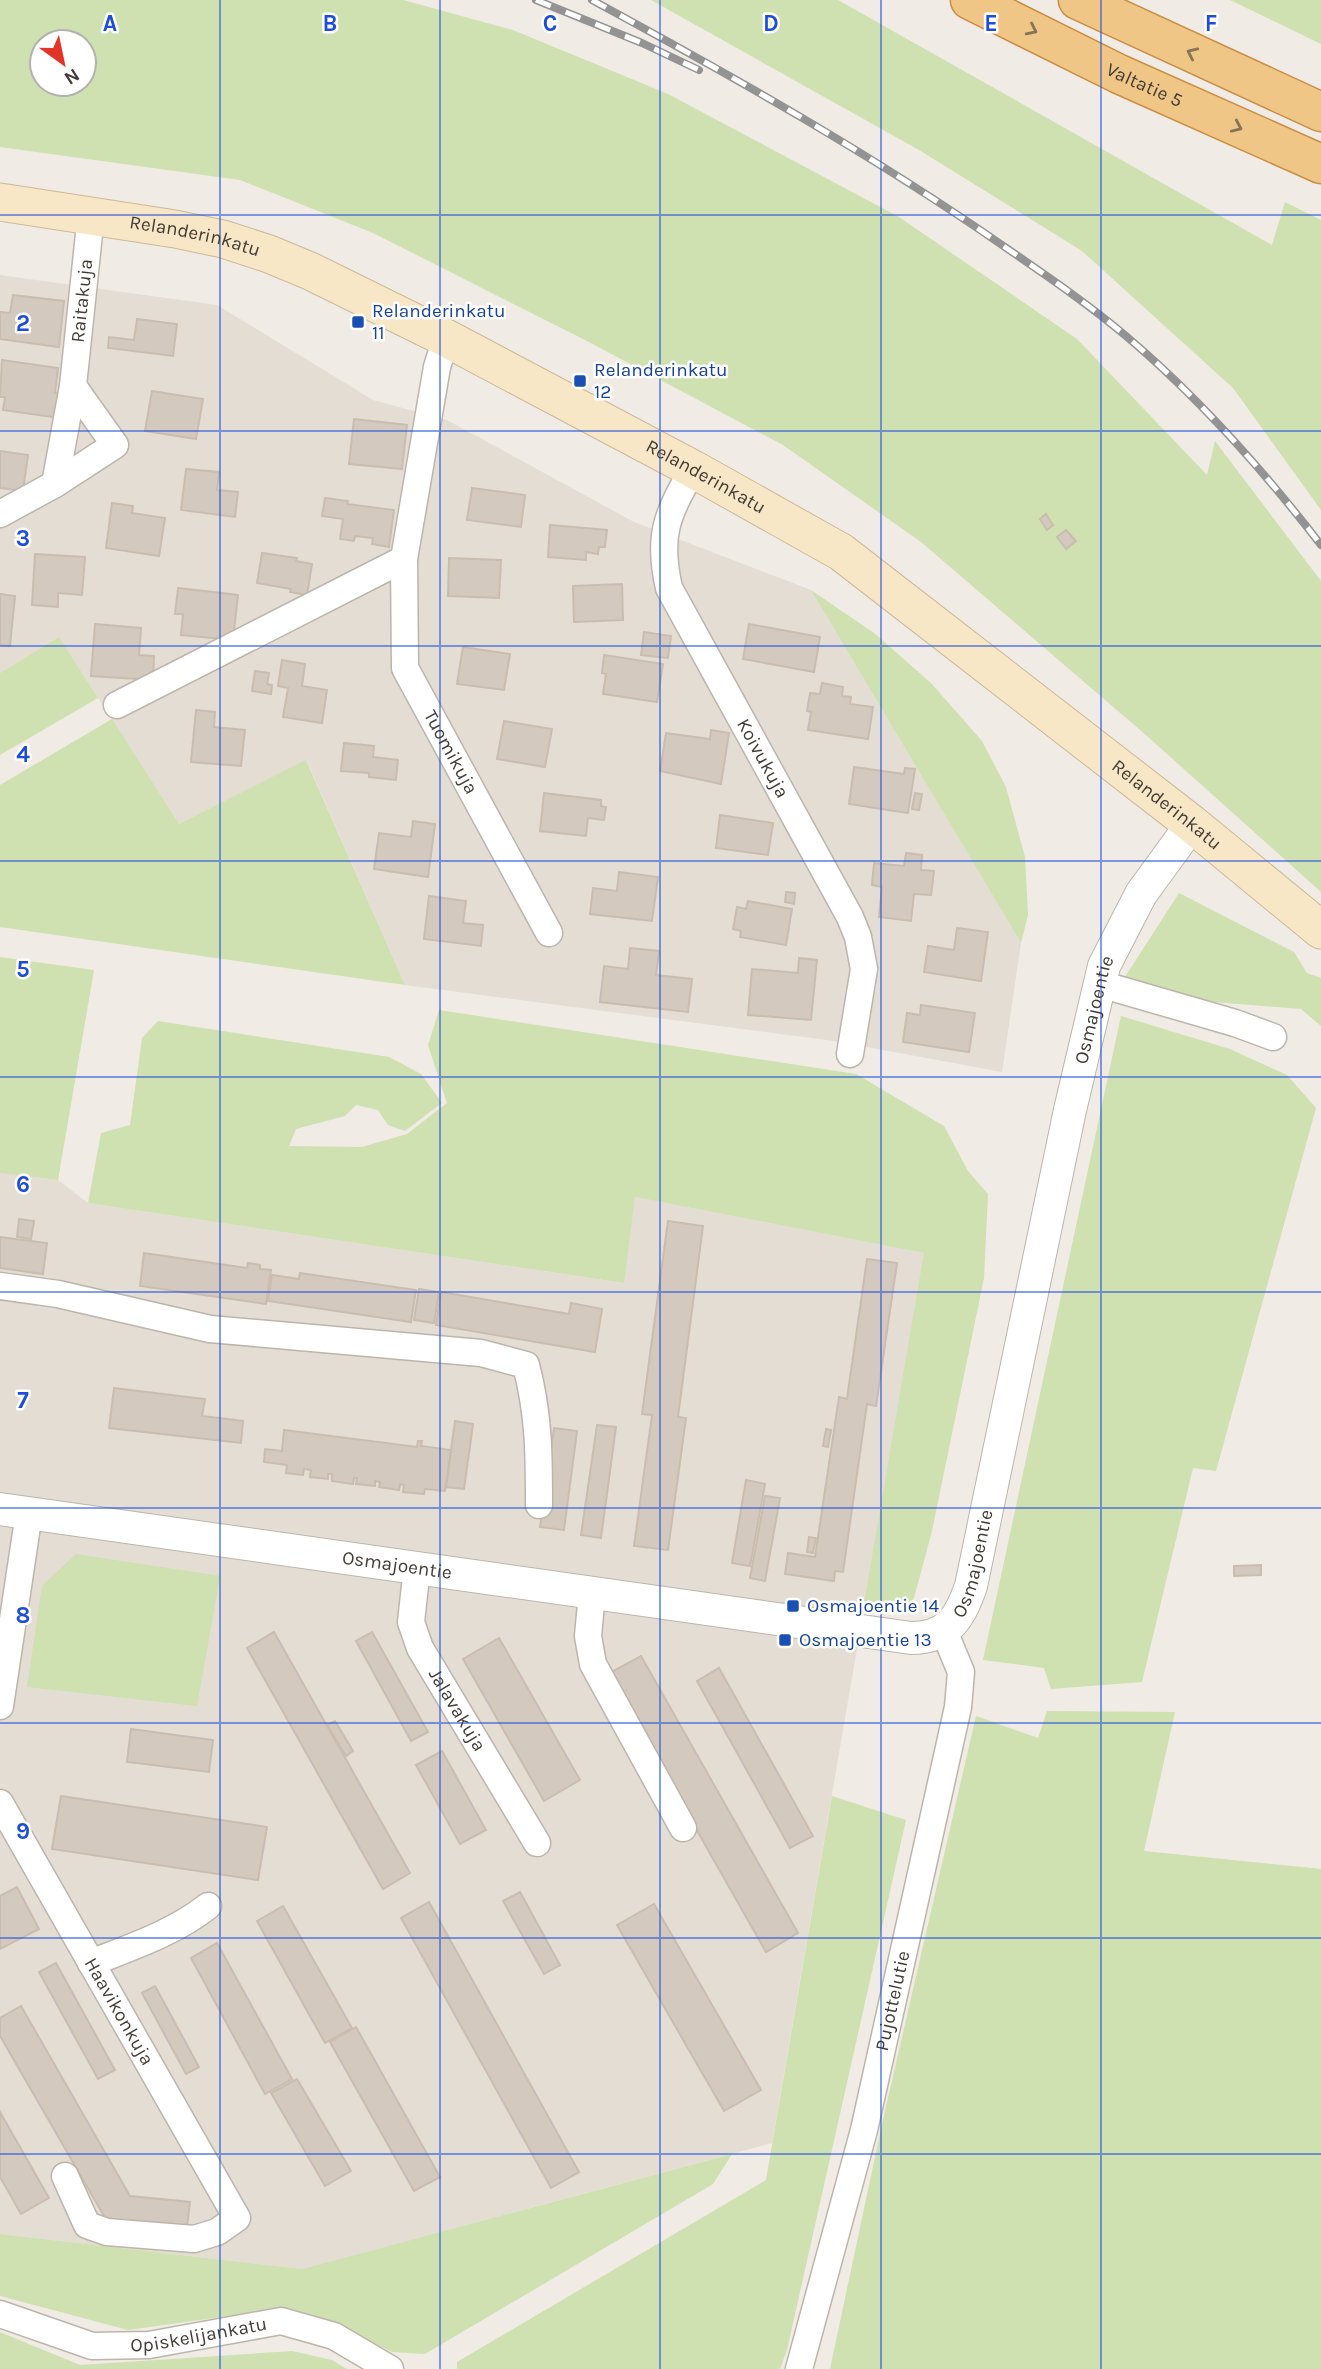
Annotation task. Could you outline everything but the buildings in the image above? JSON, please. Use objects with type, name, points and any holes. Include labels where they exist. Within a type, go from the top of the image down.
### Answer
[{"type":"highway","name":"Valtatie 5","points":[[971,0],[1119,74],[1321,164]]},
{"type":"highway","points":[[1079,0],[1321,112]]},
{"type":"main road","name":"Relanderinkatu","points":[[0,202],[92,215],[223,239],[269,254],[310,271],[446,338],[693,469],[841,552],[1192,824],[1321,930]]},
{"type":"street","name":"Raitakuja","points":[[55,484],[73,386],[92,215]]},
{"type":"street","name":"Tuomikuja","points":[[446,338],[437,367],[404,559],[405,668],[549,933]]},
{"type":"street","points":[[0,514],[55,484],[115,445],[73,386]]},
{"type":"street","name":"Koivukuja","points":[[693,469],[670,513],[664,534],[662,559],[669,588],[850,917],[858,937],[864,969],[850,1054]]},
{"type":"street","points":[[117,705],[404,559]]},
{"type":"street","name":"Osmajoentie","points":[[15,1511],[911,1638],[928,1638],[944,1631],[964,1606],[971,1586],[1070,1110],[1104,966],[1141,894],[1192,824]]},
{"type":"street","points":[[1100,984],[1235,1023],[1273,1037]]},
{"type":"street","points":[[0,1286],[68,1289],[210,1329],[481,1353],[526,1365],[540,1441],[539,1505]]},
{"type":"street","points":[[0,1706],[15,1511]]},
{"type":"street","name":"Jalavakuja","points":[[417,1568],[411,1622],[420,1648],[537,1843]]},
{"type":"street","points":[[592,1593],[588,1636],[593,1664],[683,1828]]},
{"type":"street","name":"Pujottelutie","points":[[799,2369],[864,2130],[958,1707],[961,1672],[944,1631]]},
{"type":"street","name":"Haavikonkuja","points":[[0,1803],[237,2218],[217,2232],[194,2239],[107,2232],[87,2225],[65,2176]]},
{"type":"street","points":[[92,1963],[158,1936],[194,1918],[208,1906]]},
{"type":"street","name":"Opiskelijankatu","points":[[0,2314],[92,2346],[149,2345],[281,2321],[334,2336],[390,2369]]},
{"type":"shaded area","points":[[0,275],[217,305],[373,400],[447,420],[634,522],[811,590],[1021,943],[1002,1072],[834,1041],[405,985],[307,761],[179,824],[59,637],[0,673]]},
{"type":"shaded area","points":[[0,1173],[58,1180],[88,1203],[623,1283],[635,1197],[925,1253],[772,2143],[302,2269],[0,2234]]},
{"type":"green space","points":[[0,0],[403,0],[513,30],[668,94],[899,217],[1077,339],[1207,475],[1215,441],[1321,581],[1321,892],[1147,736],[921,542],[783,445],[587,341],[373,233],[240,180],[0,147]]},
{"type":"green space","points":[[651,0],[838,0],[1272,245],[1285,202],[1321,220],[1321,510],[1233,388],[1082,251],[919,150]]},
{"type":"green space","points":[[1230,0],[1321,0],[1321,44]]},
{"type":"green space","points":[[811,590],[874,633],[931,683],[982,741],[1006,787],[1025,857],[1028,915],[1021,943]]},
{"type":"green space","points":[[59,637],[98,698],[0,755],[0,673]]},
{"type":"green space","points":[[112,719],[179,824],[306,760],[405,985],[0,927],[0,785]]},
{"type":"green space","points":[[1179,893],[1294,952],[1307,973],[1321,978],[1321,1026],[1301,1009],[1141,996],[1123,980]]},
{"type":"green space","points":[[0,957],[94,970],[58,1180],[0,1173]]},
{"type":"green space","points":[[439,1010],[856,1074],[944,1126],[968,1171],[988,1194],[984,1278],[932,1531],[914,1598],[904,1611],[864,1604],[924,1253],[635,1197],[624,1283],[88,1203],[101,1133],[130,1125],[142,1038],[158,1021],[389,1057],[421,1074],[442,1103],[405,1131],[388,1125],[378,1110],[356,1105],[345,1116],[296,1129],[289,1146],[362,1147],[407,1134],[447,1103],[428,1045]]},
{"type":"green space","points":[[1121,1016],[1230,1049],[1287,1075],[1316,1108],[1216,1471],[1193,1468],[1142,1682],[1051,1689],[1044,1668],[983,1660]]},
{"type":"green space","points":[[76,1554],[220,1576],[197,1706],[27,1687],[42,1586]]},
{"type":"green space","points":[[1047,1711],[1175,1712],[1144,1851],[1321,1869],[1321,2369],[830,2369],[882,2124],[976,1716],[1038,1738]]},
{"type":"green space","points":[[832,1796],[906,1820],[787,2350],[780,2369],[457,2369],[457,2362],[766,2180]]},
{"type":"green space","points":[[732,2154],[713,2184],[425,2354],[392,2352],[323,2318],[286,2308],[128,2330],[0,2296],[0,2234],[302,2269]]},
{"type":"green space","points":[[0,2332],[80,2365],[292,2351],[332,2360],[347,2369],[0,2369]]},
{"type":"railway","points":[[536,0],[642,43],[699,70]]},
{"type":"railway","points":[[592,0],[852,148],[953,211],[1081,300],[1153,359],[1204,409],[1253,462],[1321,545]]},
{"type":"place","name":"Relanderinkatu 11","points":[[358,322]]},
{"type":"place","name":"Relanderinkatu 12","points":[[580,381]]},
{"type":"place","name":"Osmajoentie 14","points":[[793,1606]]},
{"type":"place","name":"Osmajoentie 13","points":[[785,1640]]}]
